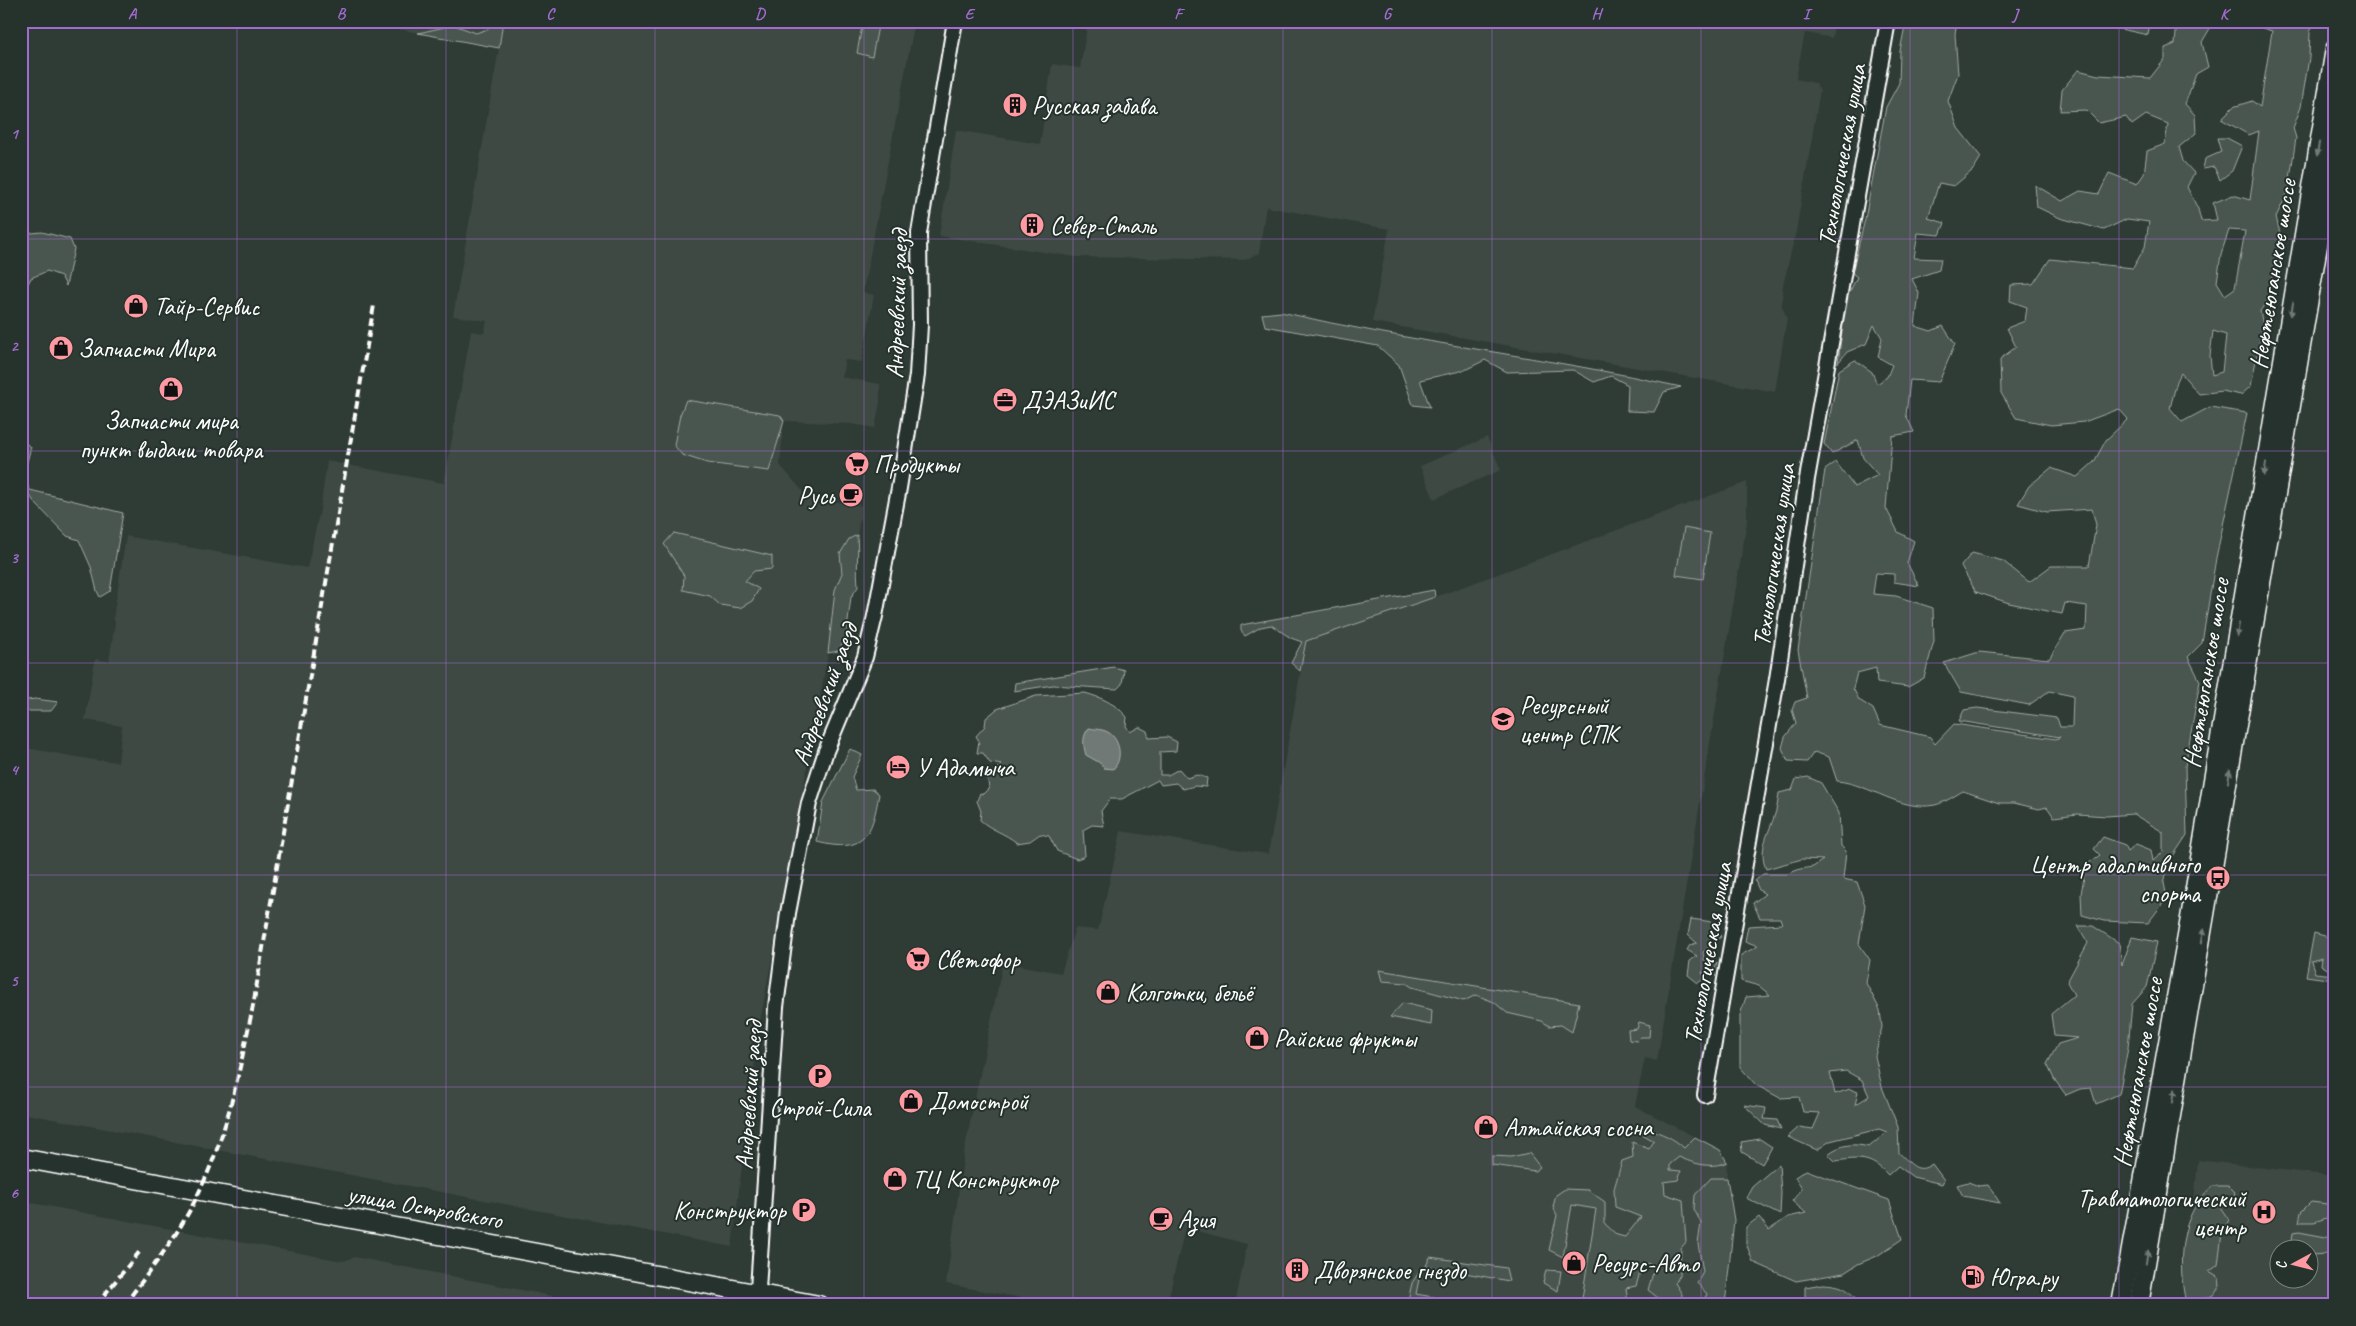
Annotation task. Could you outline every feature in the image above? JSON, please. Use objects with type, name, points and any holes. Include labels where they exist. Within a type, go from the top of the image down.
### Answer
[{"type":"main road","name":"Нефтеюганское шоссе","points":[[2121,1305],[2187,936],[2335,49]]},
{"type":"main road","name":"Нефтеюганское шоссе","points":[[2139,1305],[2335,145]]},
{"type":"main road","name":"улица Островского","points":[[21,1158],[758,1299],[819,1305]]},
{"type":"street","name":"Андреевский заезд","points":[[758,1299],[776,1007],[788,913],[810,803],[826,751],[865,657],[899,488],[917,375],[920,325],[919,233],[955,21]]},
{"type":"street","name":"Технологическая улица","points":[[1705,1095],[1778,679],[1808,469],[1888,21]]},
{"type":"shaded area","points":[[355,21],[915,21],[863,292],[874,295],[862,362],[845,360],[842,377],[880,384],[880,403],[875,428],[851,424],[784,421],[780,465],[808,497],[862,506],[838,651],[828,654],[760,1023],[732,1247],[21,1113],[21,747],[100,761],[118,762],[122,726],[85,720],[95,659],[109,661],[115,622],[113,618],[126,536],[307,568],[320,509],[327,461],[444,483],[471,331],[484,333],[487,321],[453,316],[499,48]]},
{"type":"shaded area","points":[[492,21],[503,21],[499,48],[418,33],[454,25],[476,33],[488,29]]},
{"type":"shaded area","points":[[863,21],[879,21],[872,57],[857,53]]},
{"type":"shaded area","points":[[1088,21],[1835,21],[1832,38],[1805,33],[1796,79],[1816,83],[1820,91],[1796,232],[1783,286],[1782,306],[1787,318],[1775,392],[1372,322],[1389,229],[1266,207],[1259,253],[1245,260],[1075,257],[939,236],[956,130],[1040,144],[1052,64],[1080,68]]},
{"type":"shaded area","points":[[1906,21],[1957,21],[1955,34],[1958,74],[1948,101],[1958,128],[1981,157],[1973,170],[1954,186],[1939,183],[1928,218],[1945,223],[1940,235],[1918,233],[1914,258],[1941,259],[1939,270],[1912,279],[1919,293],[1915,326],[1931,331],[1943,326],[1955,344],[1939,382],[1910,380],[1906,415],[1914,432],[1892,436],[1886,508],[1898,532],[1914,541],[1907,563],[1919,586],[1894,582],[1894,574],[1876,573],[1873,594],[1896,596],[1933,608],[1934,641],[1924,678],[1908,687],[1877,683],[1876,668],[1857,673],[1853,688],[1859,700],[1873,709],[1880,725],[1930,737],[1935,744],[1954,724],[2056,739],[2060,737],[1959,721],[1964,710],[1977,708],[2057,718],[2060,727],[2072,727],[2073,696],[2049,691],[2029,705],[1961,692],[1944,663],[1979,652],[2049,659],[2065,633],[2086,630],[2087,606],[2065,603],[2062,614],[2009,603],[1976,592],[1961,566],[1972,553],[2003,561],[2029,582],[2051,566],[2089,566],[2096,525],[2092,509],[2047,512],[2018,504],[2029,486],[2051,468],[2077,477],[2094,462],[2106,440],[2128,419],[2119,409],[2084,422],[2051,425],[2016,418],[2001,393],[2000,359],[2016,347],[2007,328],[2025,321],[2027,307],[2010,301],[2011,285],[2033,284],[2050,259],[2133,268],[2145,247],[2149,222],[2127,219],[2104,230],[2060,218],[2037,207],[2035,185],[2062,201],[2080,191],[2099,194],[2109,173],[2137,184],[2144,174],[2147,151],[2165,144],[2168,124],[2146,115],[2132,125],[2126,117],[2099,123],[2086,110],[2060,111],[2062,90],[2078,70],[2098,75],[2150,78],[2165,59],[2165,48],[2175,44],[2177,21],[2211,21],[2212,25],[2202,42],[2208,67],[2196,74],[2185,104],[2195,115],[2196,133],[2179,147],[2183,161],[2194,173],[2187,187],[2198,209],[2201,221],[2217,220],[2213,203],[2233,195],[2250,200],[2259,131],[2249,135],[2221,119],[2233,107],[2252,101],[2260,107],[2272,31],[2256,26],[2253,21],[2315,21],[2310,32],[2309,58],[2301,107],[2293,128],[2296,138],[2288,192],[2276,217],[2280,233],[2268,300],[2260,311],[2263,325],[2251,386],[2241,395],[2222,391],[2199,394],[2181,373],[2170,408],[2182,422],[2210,407],[2247,413],[2216,558],[2202,643],[2188,657],[2200,681],[2185,767],[2187,835],[2169,862],[2164,883],[2167,898],[2148,923],[2104,921],[2082,915],[2081,894],[2086,865],[2100,855],[2094,849],[2103,837],[2125,845],[2128,851],[2136,844],[2151,850],[2153,861],[2163,852],[2163,832],[2133,814],[2107,816],[2077,814],[2054,817],[2047,807],[2039,809],[2014,803],[1999,803],[1963,791],[1935,805],[1910,805],[1849,783],[1837,781],[1829,757],[1814,752],[1807,762],[1788,761],[1782,748],[1785,737],[1796,723],[1792,710],[1795,702],[1807,698],[1798,650],[1825,470],[1836,462],[1854,487],[1878,475],[1863,458],[1858,440],[1832,454],[1824,444],[1839,370],[1855,360],[1872,372],[1877,384],[1887,377],[1892,365],[1878,357],[1882,338],[1874,325],[1866,344],[1847,352],[1838,363],[1846,299],[1857,277],[1852,273],[1865,219],[1886,107],[1899,83],[1900,51]],"holes":[[[2229,230],[2245,231],[2235,288],[2225,295],[2217,282],[2221,254]],[[2213,331],[2226,335],[2222,372],[2212,375],[2210,356]]]},
{"type":"shaded area","points":[[2083,21],[2166,21],[2150,22],[2148,35]]},
{"type":"shaded area","points":[[2217,138],[2227,138],[2242,146],[2232,171],[2220,180],[2214,167],[2203,169],[2205,159],[2221,152]]},
{"type":"shaded area","points":[[42,232],[70,239],[74,249],[66,286],[61,276],[47,271],[31,278],[23,293],[21,234]]},
{"type":"shaded area","points":[[1281,312],[1381,333],[1631,376],[1681,387],[1664,392],[1654,412],[1627,411],[1628,385],[1611,376],[1594,382],[1573,370],[1507,372],[1485,360],[1465,370],[1420,380],[1430,407],[1413,405],[1399,365],[1378,346],[1265,326],[1262,314]]},
{"type":"shaded area","points":[[686,400],[780,415],[784,421],[769,471],[707,463],[682,455],[674,445],[680,415]]},
{"type":"shaded area","points":[[1487,437],[1501,470],[1434,499],[1420,466]]},
{"type":"shaded area","points":[[21,440],[31,447],[23,477],[30,490],[123,513],[110,591],[100,597],[91,567],[79,540],[67,536],[35,503],[21,483]]},
{"type":"shaded area","points":[[1747,482],[1747,522],[1657,1061],[1645,1058],[1635,1106],[1720,1150],[1727,1162],[1724,1305],[1235,1305],[1247,1244],[1185,1228],[1167,1305],[1059,1305],[946,1284],[964,1152],[1003,962],[1061,973],[1075,928],[1098,930],[1121,831],[1268,854],[1306,641],[1435,597]]},
{"type":"shaded area","points":[[1684,528],[1710,533],[1703,579],[1676,575]]},
{"type":"shaded area","points":[[674,533],[772,556],[772,569],[754,571],[745,581],[759,589],[752,601],[740,608],[720,605],[710,596],[683,590],[684,576],[664,544]]},
{"type":"shaded area","points":[[857,535],[858,587],[851,597],[846,638],[838,651],[828,653],[835,590],[842,573],[840,554],[849,539]]},
{"type":"shaded area","points":[[1434,590],[1435,597],[1306,641],[1300,671],[1291,663],[1302,642],[1291,638],[1271,625],[1261,627],[1245,636],[1241,631],[1241,625]]},
{"type":"shaded area","points":[[1114,667],[1124,670],[1122,684],[1117,689],[1053,685],[1014,691],[1015,683]]},
{"type":"shaded area","points":[[1085,693],[1103,699],[1118,708],[1127,717],[1126,726],[1130,732],[1139,727],[1147,731],[1149,738],[1167,737],[1177,742],[1176,751],[1160,752],[1160,775],[1168,775],[1179,769],[1187,778],[1197,775],[1207,778],[1206,787],[1195,786],[1183,789],[1176,783],[1161,785],[1158,780],[1122,799],[1110,799],[1101,811],[1104,826],[1092,825],[1083,830],[1085,856],[1077,859],[1057,851],[1049,836],[1040,834],[1030,841],[1017,843],[980,820],[981,811],[977,801],[980,793],[983,794],[989,788],[987,776],[1002,765],[990,763],[983,753],[977,753],[979,741],[976,736],[985,726],[986,718],[997,709],[1036,696]]},
{"type":"shaded area","points":[[35,699],[58,702],[51,711],[21,711],[21,701]]},
{"type":"shaded area","points":[[1089,728],[1108,732],[1116,741],[1119,759],[1113,769],[1104,768],[1100,763],[1086,755],[1084,741],[1085,734]]},
{"type":"shaded area","points":[[850,749],[862,755],[852,777],[856,790],[873,789],[879,794],[873,821],[869,831],[855,843],[833,845],[817,842],[823,802]]},
{"type":"shaded area","points":[[1808,777],[1821,783],[1839,813],[1841,846],[1846,851],[1843,879],[1857,882],[1865,905],[1859,944],[1870,960],[1866,983],[1880,1010],[1882,1027],[1875,1056],[1882,1087],[1898,1127],[1899,1153],[1918,1168],[1927,1167],[1932,1164],[1944,1180],[1942,1184],[1913,1177],[1898,1166],[1888,1175],[1870,1161],[1851,1159],[1835,1161],[1828,1154],[1847,1145],[1869,1147],[1887,1132],[1879,1129],[1830,1141],[1817,1150],[1788,1137],[1799,1127],[1813,1129],[1820,1113],[1803,1112],[1799,1097],[1780,1098],[1756,1085],[1740,1067],[1740,1015],[1746,997],[1770,995],[1759,986],[1741,981],[1741,955],[1758,946],[1745,941],[1748,926],[1782,924],[1780,918],[1760,918],[1753,903],[1765,894],[1759,890],[1755,881],[1763,874],[1787,874],[1813,867],[1823,860],[1802,859],[1766,869],[1763,849],[1776,811],[1779,793],[1792,790],[1796,779]],"holes":[[[1846,1071],[1862,1080],[1869,1096],[1855,1105],[1858,1092],[1850,1089],[1835,1094],[1830,1073]]]},
{"type":"shaded area","points":[[1691,919],[1713,922],[1721,937],[1703,952],[1704,960],[1717,963],[1714,973],[1702,972],[1704,978],[1698,983],[1688,975],[1690,961],[1697,956],[1687,950],[1690,945],[1697,943],[1688,935]]},
{"type":"shaded area","points":[[2078,926],[2093,926],[2119,943],[2122,965],[2132,937],[2157,942],[2147,987],[2132,1004],[2128,1048],[2119,1094],[2096,1104],[2091,1088],[2080,1089],[2066,1095],[2054,1079],[2047,1064],[2058,1044],[2078,1038],[2054,1036],[2051,1014],[2074,995],[2067,982],[2088,943]]},
{"type":"shaded area","points":[[2314,933],[2335,939],[2335,966],[2329,970],[2321,965],[2322,958],[2311,961],[2315,973],[2335,975],[2335,980],[2306,976]]},
{"type":"shaded area","points":[[1379,970],[1579,1003],[1572,1032],[1561,1025],[1549,1026],[1542,1021],[1507,1013],[1494,1002],[1476,995],[1464,1001],[1412,987],[1406,983],[1382,981]]},
{"type":"shaded area","points":[[1403,1003],[1432,1010],[1431,1025],[1390,1017]]},
{"type":"shaded area","points":[[1639,1022],[1650,1025],[1649,1037],[1641,1037],[1637,1041],[1629,1040],[1628,1030],[1637,1029]]},
{"type":"shaded area","points":[[1744,1105],[1766,1108],[1764,1119],[1777,1120],[1781,1129],[1765,1125]]},
{"type":"shaded area","points":[[1648,1129],[1667,1136],[1684,1148],[1695,1137],[1720,1150],[1727,1162],[1703,1165],[1679,1157],[1670,1164],[1670,1170],[1681,1171],[1678,1180],[1664,1182],[1665,1194],[1683,1200],[1686,1242],[1681,1248],[1680,1275],[1675,1283],[1682,1294],[1681,1305],[1661,1305],[1662,1301],[1648,1290],[1655,1266],[1643,1262],[1636,1286],[1626,1288],[1628,1305],[1581,1305],[1596,1209],[1572,1205],[1563,1257],[1549,1250],[1557,1215],[1553,1207],[1556,1195],[1565,1189],[1588,1190],[1605,1202],[1605,1224],[1617,1235],[1625,1237],[1641,1217],[1615,1207],[1614,1189],[1622,1161],[1633,1157],[1632,1142],[1649,1149],[1654,1141],[1642,1134]]},
{"type":"shaded area","points":[[1760,1139],[1772,1147],[1762,1164],[1742,1152],[1741,1142]]},
{"type":"shaded area","points":[[1529,1153],[1540,1167],[1535,1171],[1492,1165],[1492,1156],[1511,1157]]},
{"type":"shaded area","name":"Травматологический центр","points":[[2198,1160],[2335,1176],[2335,1305],[2184,1305]]},
{"type":"shaded area","points":[[1779,1164],[1780,1215],[1746,1198],[1752,1187]]},
{"type":"shaded area","points":[[1806,1170],[1889,1200],[1902,1239],[1877,1256],[1858,1264],[1844,1273],[1796,1281],[1753,1262],[1746,1243],[1746,1227],[1759,1217],[1769,1230],[1788,1217],[1806,1213],[1792,1201],[1802,1189],[1795,1177]]},
{"type":"shaded area","points":[[1711,1178],[1727,1178],[1734,1220],[1725,1305],[1701,1305],[1707,1294],[1697,1283],[1703,1271],[1698,1244],[1701,1223],[1694,1209],[1695,1195]]},
{"type":"shaded area","points":[[1968,1182],[1979,1186],[1988,1185],[2000,1203],[1963,1196],[1957,1185]]},
{"type":"shaded area","points":[[2213,1186],[2228,1186],[2235,1193],[2233,1204],[2226,1203],[2220,1207],[2229,1220],[2222,1233],[2218,1265],[2209,1272],[2219,1278],[2220,1286],[2212,1296],[2186,1303],[2182,1272],[2183,1240],[2193,1210]]},
{"type":"shaded area","points":[[21,1201],[343,1261],[355,1257],[598,1305],[21,1305]]},
{"type":"shaded area","points":[[2311,1202],[2335,1205],[2333,1216],[2314,1222],[2299,1222],[2301,1212]]},
{"type":"shaded area","points":[[2299,1232],[2331,1238],[2329,1254],[2318,1255],[2318,1238],[2292,1238],[2293,1233]]},
{"type":"shaded area","points":[[1430,1257],[1506,1268],[1509,1281],[1426,1266]]},
{"type":"shaded area","points":[[1421,1269],[1416,1294],[1450,1300],[1449,1305],[1407,1305],[1412,1283]]},
{"type":"shaded area","points":[[1546,1270],[1561,1271],[1558,1291],[1543,1283]]},
{"type":"shaded area","points":[[1823,1284],[1844,1288],[1860,1305],[1805,1304],[1805,1287]]},
{"type":"railway","points":[[124,1305],[165,1249],[192,1205],[210,1168],[232,1100],[253,1006],[374,305]]},
{"type":"railway","points":[[96,1305],[141,1250]]},
{"type":"place","name":"Русская забава","points":[[1015,105]]},
{"type":"place","name":"Север-Сталь","points":[[1032,225]]},
{"type":"place","name":"Тайр-Сервис","points":[[136,306]]},
{"type":"place","name":"Запчасти Мира","points":[[61,348]]},
{"type":"place","name":"Запчасти мира пункт выдачи товара","points":[[171,389]]},
{"type":"place","name":"ДЭАЗиИС","points":[[1005,400]]},
{"type":"place","name":"Продукты","points":[[857,464]]},
{"type":"place","name":"Русь","points":[[851,495]]},
{"type":"place","name":"Ресурсный центр СПК","points":[[1503,719]]},
{"type":"place","name":"У Адамыча","points":[[898,767]]},
{"type":"place","name":"Центр адаптивного спорта","points":[[2218,878]]},
{"type":"place","name":"Светофор","points":[[918,959]]},
{"type":"place","name":"Колготки, бельё","points":[[1108,992]]},
{"type":"place","name":"Райские фрукты","points":[[1257,1038]]},
{"type":"place","name":"Строй-Сила","points":[[820,1076]]},
{"type":"place","name":"Домострой","points":[[911,1101]]},
{"type":"place","name":"Алтайская сосна","points":[[1486,1127]]},
{"type":"place","name":"ТЦ Конструктор","points":[[895,1179]]},
{"type":"place","name":"Конструктор","points":[[804,1210]]},
{"type":"place","name":"Травматологический центр","points":[[2264,1212]]},
{"type":"place","name":"Азия","points":[[1161,1219]]},
{"type":"place","name":"Ресурс-Авто","points":[[1574,1263]]},
{"type":"place","name":"Дворянское гнездо","points":[[1297,1270]]},
{"type":"place","name":"Югра.ру","points":[[1973,1277]]}]
